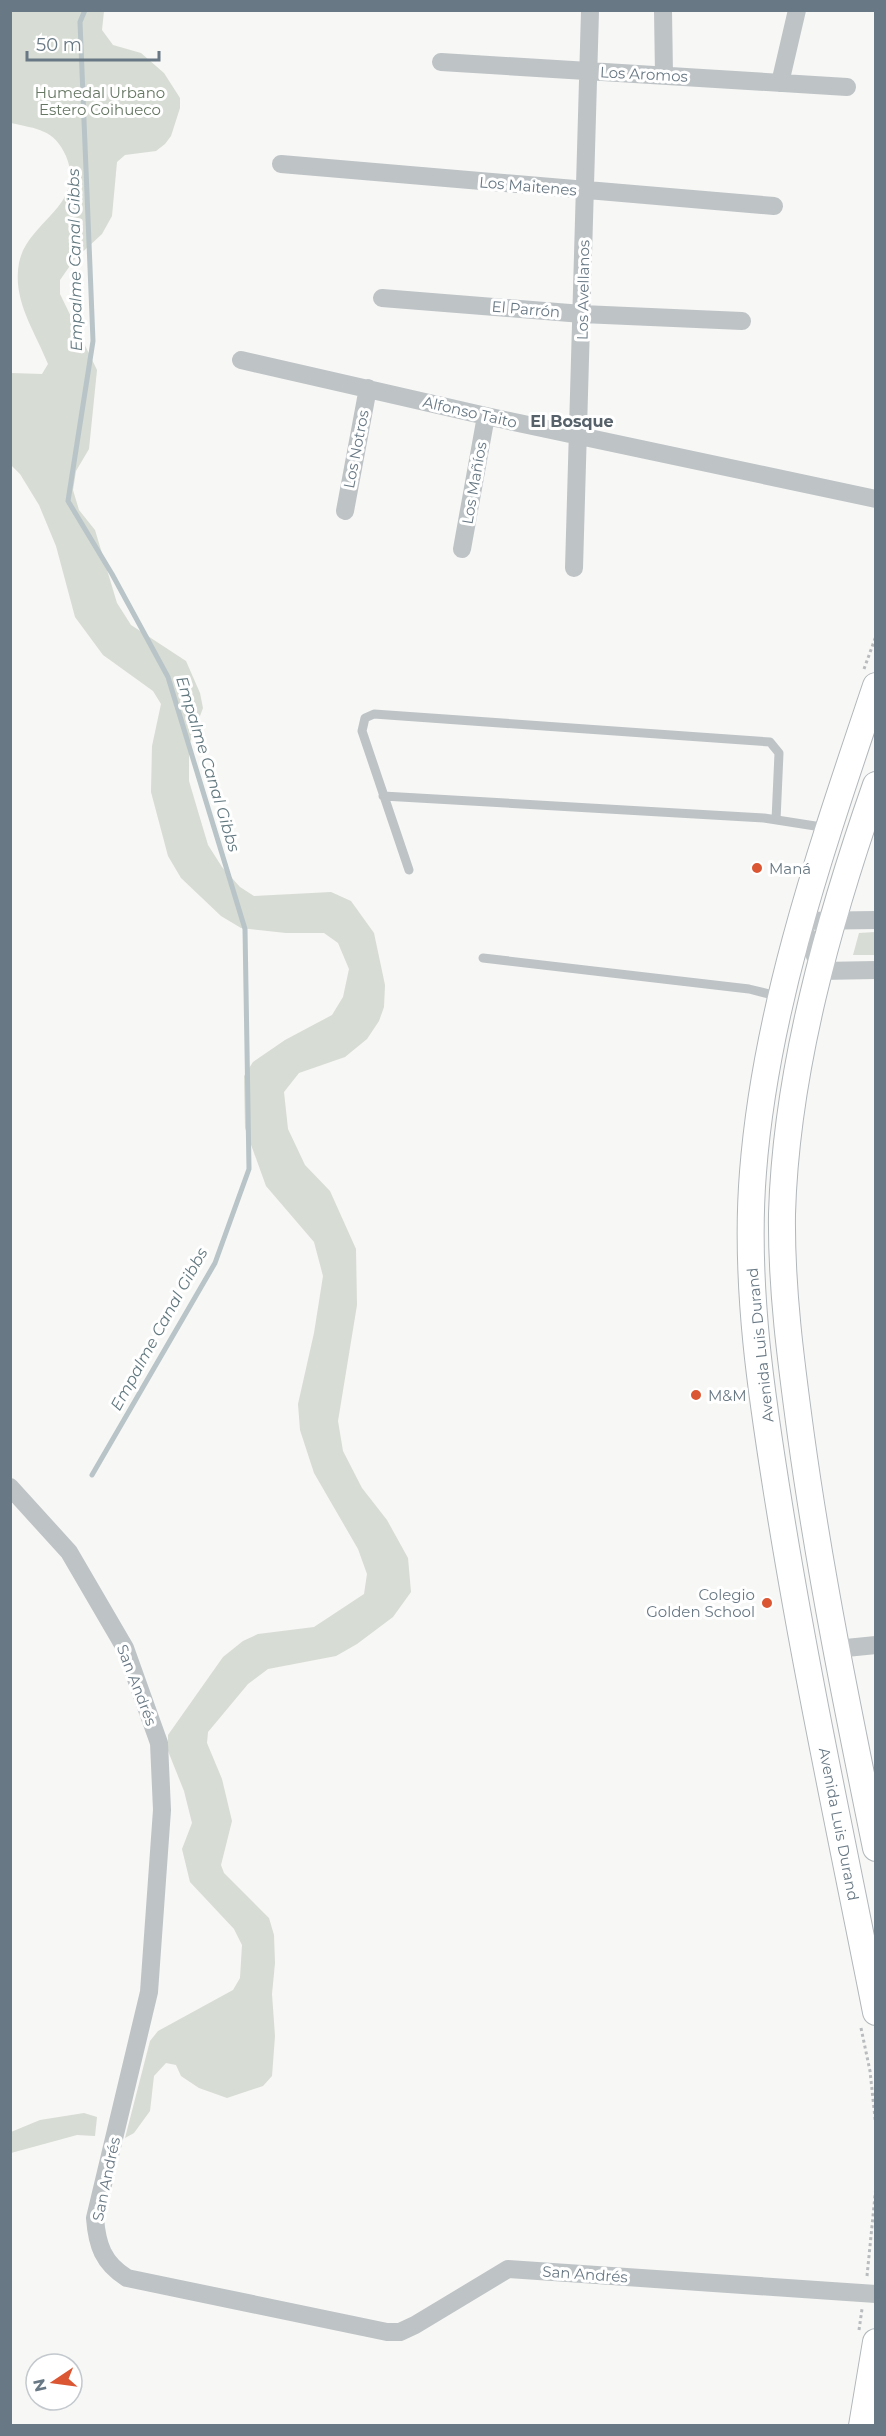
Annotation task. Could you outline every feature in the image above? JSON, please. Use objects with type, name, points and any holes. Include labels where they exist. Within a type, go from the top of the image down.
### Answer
[{"type":"street","points":[[663,10],[664,75]]},
{"type":"street","points":[[780,83],[797,10]]},
{"type":"street","name":"Los Avellanos","points":[[574,568],[590,11]]},
{"type":"street","name":"Los Aromos","points":[[441,62],[847,87]]},
{"type":"street","name":"Los Maitenes","points":[[281,164],[774,206]]},
{"type":"street","name":"El Parrón","points":[[382,298],[582,314],[742,321]]},
{"type":"street","name":"Alfonso Taito","points":[[242,360],[486,416],[876,499]]},
{"type":"street","name":"Los Notros","points":[[345,511],[368,388]]},
{"type":"street","name":"Los Mañíos","points":[[462,549],[486,416]]},
{"type":"street","name":"Avenida Luis Durand","points":[[876,686],[828,828],[782,997],[761,1096],[753,1174],[751,1250],[754,1308],[765,1406],[792,1584],[876,2012]]},
{"type":"street","name":"Avenida Luis Durand","points":[[876,784],[834,921],[800,1065],[788,1139],[782,1250],[798,1414],[836,1649],[876,1848]]},
{"type":"street","points":[[876,920],[801,921],[821,971],[876,970]]},
{"type":"street","name":"San Andrés","points":[[10,1487],[69,1552],[125,1648],[159,1743],[162,1810],[149,1992],[94,2218],[100,2248],[104,2258],[114,2270],[127,2278],[387,2332],[400,2332],[415,2325],[508,2269],[876,2294]]},
{"type":"street","points":[[836,1649],[876,1645]]},
{"type":"street","points":[[868,2403],[876,2342]]},
{"type":"lane","points":[[409,870],[362,730],[365,718],[374,714],[770,742],[779,753],[776,819]]},
{"type":"lane","points":[[383,796],[776,819],[828,828]]},
{"type":"lane","points":[[483,958],[749,989],[782,997]]},
{"type":"green space","name":"Humedal Urbano Estero Coihueco","points":[[10,11],[104,11],[102,30],[113,45],[141,53],[164,73],[180,98],[180,108],[171,136],[165,144],[156,151],[125,155],[117,162],[112,216],[102,234],[74,260],[60,280],[60,294],[97,370],[89,449],[76,471],[73,490],[79,510],[95,530],[117,603],[131,625],[186,661],[200,693],[203,708],[189,745],[189,781],[208,845],[222,867],[240,887],[254,896],[331,892],[351,901],[374,933],[385,985],[384,1007],[379,1021],[367,1039],[345,1057],[299,1073],[284,1092],[288,1129],[305,1165],[330,1191],[356,1249],[357,1305],[338,1421],[343,1451],[362,1488],[387,1520],[408,1558],[411,1592],[393,1617],[357,1644],[336,1656],[268,1669],[248,1684],[208,1732],[207,1743],[222,1779],[232,1821],[221,1865],[224,1873],[269,1918],[274,1935],[275,1963],[272,1994],[275,2036],[272,2076],[263,2086],[227,2098],[199,2088],[181,2076],[176,2065],[166,2063],[154,2076],[150,2111],[134,2133],[125,2138],[150,2041],[158,2031],[233,1990],[240,1978],[242,1945],[234,1929],[190,1882],[182,1849],[192,1823],[184,1791],[168,1751],[168,1735],[223,1657],[243,1641],[258,1634],[314,1627],[364,1594],[367,1574],[358,1549],[314,1473],[300,1430],[298,1404],[314,1333],[323,1276],[314,1242],[266,1186],[245,1128],[244,1076],[253,1062],[285,1040],[332,1015],[343,997],[349,969],[338,943],[324,933],[286,933],[241,928],[221,916],[181,878],[168,856],[151,792],[152,746],[161,704],[153,691],[103,655],[75,617],[56,546],[39,505],[20,474],[11,465],[11,373],[42,374],[48,364],[22,303],[18,277],[19,263],[24,248],[62,201],[69,188],[70,173],[66,156],[56,140],[37,129],[11,123]]},
{"type":"green space","points":[[875,932],[875,955],[853,955],[859,933]]},
{"type":"green space","points":[[84,2113],[97,2117],[95,2136],[77,2135],[11,2153],[11,2132],[40,2120]]},
{"type":"waterway","name":"Empalme Canal Gibbs","points":[[85,10],[80,22],[93,341],[68,501],[112,574],[168,677],[245,929],[249,1169],[215,1263],[92,1475]]},
{"type":"place","name":"Maná","points":[[757,868]]},
{"type":"place","name":"M&M","points":[[696,1395]]},
{"type":"place","name":"Colegio Golden School","points":[[767,1603]]},
{"type":"district","name":"El Bosque","points":[[572,421]]}]
